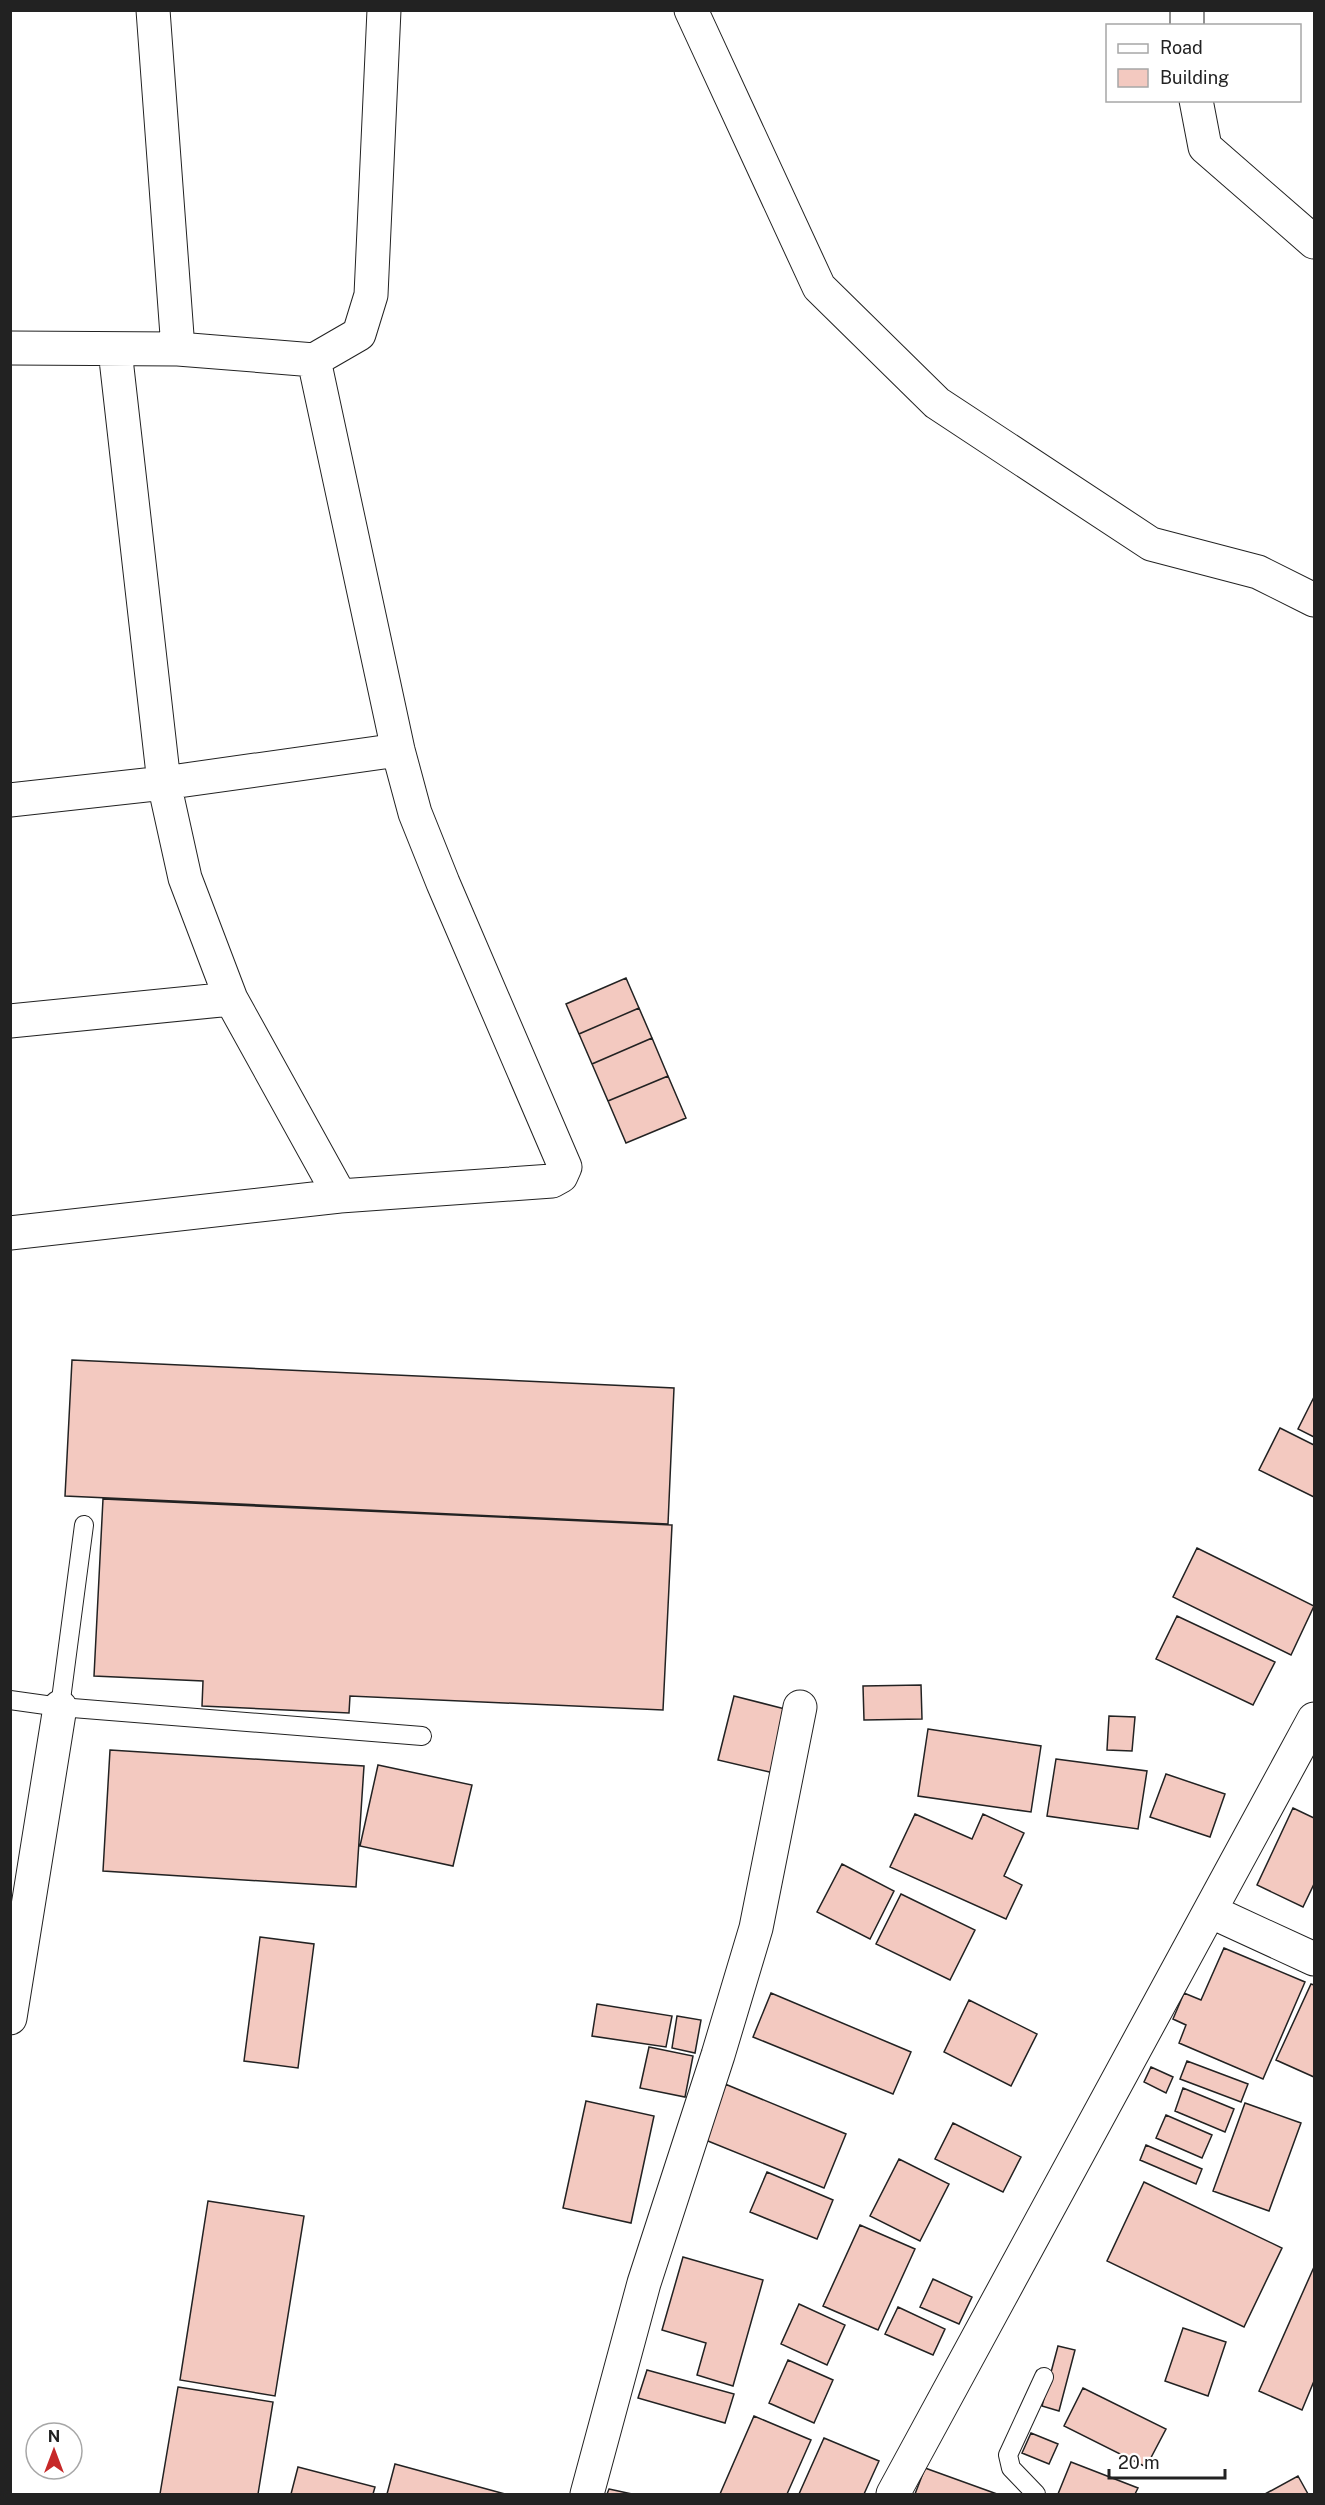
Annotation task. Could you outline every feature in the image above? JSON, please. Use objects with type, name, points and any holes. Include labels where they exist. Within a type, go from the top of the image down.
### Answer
[{"type":"street","points":[[153,10],[178,349]]},
{"type":"street","points":[[10,348],[178,349],[314,360],[358,334],[371,295],[384,10]]},
{"type":"street","points":[[691,10],[819,287],[937,403],[1151,544],[1258,572],[1314,600]]},
{"type":"street","points":[[1196,102],[1205,147],[1314,242]]},
{"type":"street","points":[[115,350],[164,783],[185,878],[231,999],[340,1196]]},
{"type":"street","points":[[10,1233],[340,1196],[552,1181],[561,1176],[565,1167],[415,813],[398,750],[314,360]]},
{"type":"street","points":[[10,800],[164,783],[398,750]]},
{"type":"street","points":[[10,1021],[231,999]]},
{"type":"street","points":[[10,2018],[60,1707]]},
{"type":"street","points":[[587,2494],[644,2283],[718,2055],[756,1928],[800,1707]]},
{"type":"street","points":[[893,2494],[1212,1912],[1314,1719]]},
{"type":"street","points":[[1212,1912],[1314,1959]]},
{"type":"lane","points":[[60,1707],[84,1525]]},
{"type":"lane","points":[[10,1700],[60,1707],[422,1736]]},
{"type":"lane","points":[[1036,2494],[1011,2468],[1008,2455],[1044,2377]]},
{"type":"building","points":[[626,978],[639,1008],[579,1034],[566,1004]]},
{"type":"building","points":[[639,1008],[652,1038],[592,1064],[579,1034]]},
{"type":"building","points":[[652,1038],[668,1076],[608,1101],[592,1064]]},
{"type":"building","points":[[668,1076],[686,1118],[626,1143],[608,1101]]},
{"type":"building","points":[[72,1360],[674,1388],[668,1524],[65,1496]]},
{"type":"building","points":[[1314,1397],[1314,1437],[1298,1429]]},
{"type":"building","points":[[1280,1428],[1314,1445],[1314,1497],[1259,1470]]},
{"type":"building","points":[[103,1499],[672,1525],[663,1710],[350,1696],[349,1713],[202,1706],[203,1681],[94,1676]]},
{"type":"building","points":[[1197,1548],[1314,1606],[1291,1655],[1173,1597]]},
{"type":"building","points":[[1177,1616],[1275,1662],[1253,1705],[1156,1659]]},
{"type":"building","points":[[921,1685],[922,1719],[864,1720],[863,1686]]},
{"type":"building","points":[[734,1696],[789,1710],[774,1773],[718,1760]]},
{"type":"building","points":[[1109,1716],[1135,1717],[1132,1751],[1107,1750]]},
{"type":"building","points":[[928,1729],[1041,1746],[1031,1812],[918,1796]]},
{"type":"building","points":[[110,1750],[364,1766],[356,1887],[103,1871]]},
{"type":"building","points":[[1056,1759],[1147,1771],[1138,1829],[1047,1816]]},
{"type":"building","points":[[378,1765],[472,1785],[453,1866],[360,1846]]},
{"type":"building","points":[[1166,1774],[1225,1794],[1210,1837],[1150,1817]]},
{"type":"building","points":[[1293,1808],[1314,1818],[1314,1884],[1303,1907],[1257,1885]]},
{"type":"building","points":[[915,1814],[972,1839],[983,1814],[1024,1833],[1004,1876],[1022,1885],[1006,1919],[890,1867]]},
{"type":"building","points":[[842,1864],[894,1891],[870,1939],[817,1912]]},
{"type":"building","points":[[901,1894],[975,1930],[950,1980],[876,1944]]},
{"type":"building","points":[[260,1937],[314,1944],[298,2068],[244,2061]]},
{"type":"building","points":[[1224,1948],[1305,1982],[1263,2079],[1179,2043],[1186,2025],[1173,2019],[1184,1993],[1201,2000]]},
{"type":"building","points":[[1311,1984],[1314,1985],[1314,2077],[1276,2060]]},
{"type":"building","points":[[771,1993],[911,2052],[893,2094],[753,2037]]},
{"type":"building","points":[[969,2000],[1037,2034],[1011,2086],[944,2052]]},
{"type":"building","points":[[597,2004],[672,2016],[666,2047],[592,2036]]},
{"type":"building","points":[[677,2016],[701,2020],[695,2053],[672,2048]]},
{"type":"building","points":[[649,2047],[693,2056],[685,2097],[640,2088]]},
{"type":"building","points":[[1187,2061],[1248,2084],[1241,2102],[1180,2079]]},
{"type":"building","points":[[1151,2067],[1173,2077],[1166,2093],[1144,2082]]},
{"type":"building","points":[[725,2084],[846,2134],[824,2188],[703,2139]]},
{"type":"building","points":[[1183,2088],[1234,2109],[1225,2132],[1175,2111]]},
{"type":"building","points":[[586,2101],[654,2116],[631,2223],[563,2208]]},
{"type":"building","points":[[1245,2103],[1301,2123],[1269,2211],[1213,2191]]},
{"type":"building","points":[[1166,2115],[1212,2135],[1202,2158],[1156,2138]]},
{"type":"building","points":[[953,2123],[1021,2157],[1003,2192],[935,2159]]},
{"type":"building","points":[[1146,2145],[1202,2169],[1196,2184],[1140,2160]]},
{"type":"building","points":[[899,2159],[949,2184],[920,2241],[870,2216]]},
{"type":"building","points":[[767,2172],[833,2200],[817,2239],[750,2212]]},
{"type":"building","points":[[1144,2182],[1282,2248],[1244,2327],[1107,2261]]},
{"type":"building","points":[[208,2201],[304,2216],[275,2396],[180,2380]]},
{"type":"building","points":[[860,2225],[915,2249],[878,2330],[823,2306]]},
{"type":"building","points":[[683,2257],[763,2280],[733,2386],[697,2375],[706,2343],[662,2330]]},
{"type":"building","points":[[1314,2267],[1314,2381],[1302,2410],[1259,2391]]},
{"type":"building","points":[[933,2279],[972,2297],[959,2324],[920,2307]]},
{"type":"building","points":[[799,2304],[845,2325],[827,2365],[781,2344]]},
{"type":"building","points":[[898,2307],[945,2329],[933,2355],[885,2334]]},
{"type":"building","points":[[1183,2328],[1226,2342],[1208,2396],[1165,2381]]},
{"type":"building","points":[[1058,2346],[1075,2350],[1059,2411],[1042,2406]]},
{"type":"building","points":[[788,2360],[833,2380],[814,2423],[769,2403]]},
{"type":"building","points":[[647,2370],[734,2394],[725,2423],[638,2398]]},
{"type":"building","points":[[178,2387],[273,2402],[258,2494],[160,2494]]},
{"type":"building","points":[[1083,2388],[1166,2429],[1146,2467],[1064,2426]]},
{"type":"building","points":[[754,2416],[811,2440],[787,2494],[720,2494]]},
{"type":"building","points":[[1031,2433],[1058,2444],[1049,2464],[1022,2453]]},
{"type":"building","points":[[824,2438],[879,2461],[864,2494],[799,2494]]},
{"type":"building","points":[[1071,2462],[1138,2488],[1135,2494],[1058,2494]]},
{"type":"building","points":[[395,2464],[505,2494],[387,2494]]},
{"type":"building","points":[[298,2467],[375,2487],[373,2494],[291,2494]]},
{"type":"building","points":[[925,2468],[997,2494],[915,2494]]},
{"type":"building","points":[[1298,2476],[1308,2494],[1265,2494]]},
{"type":"building","points":[[609,2489],[632,2494],[607,2494]]}]
